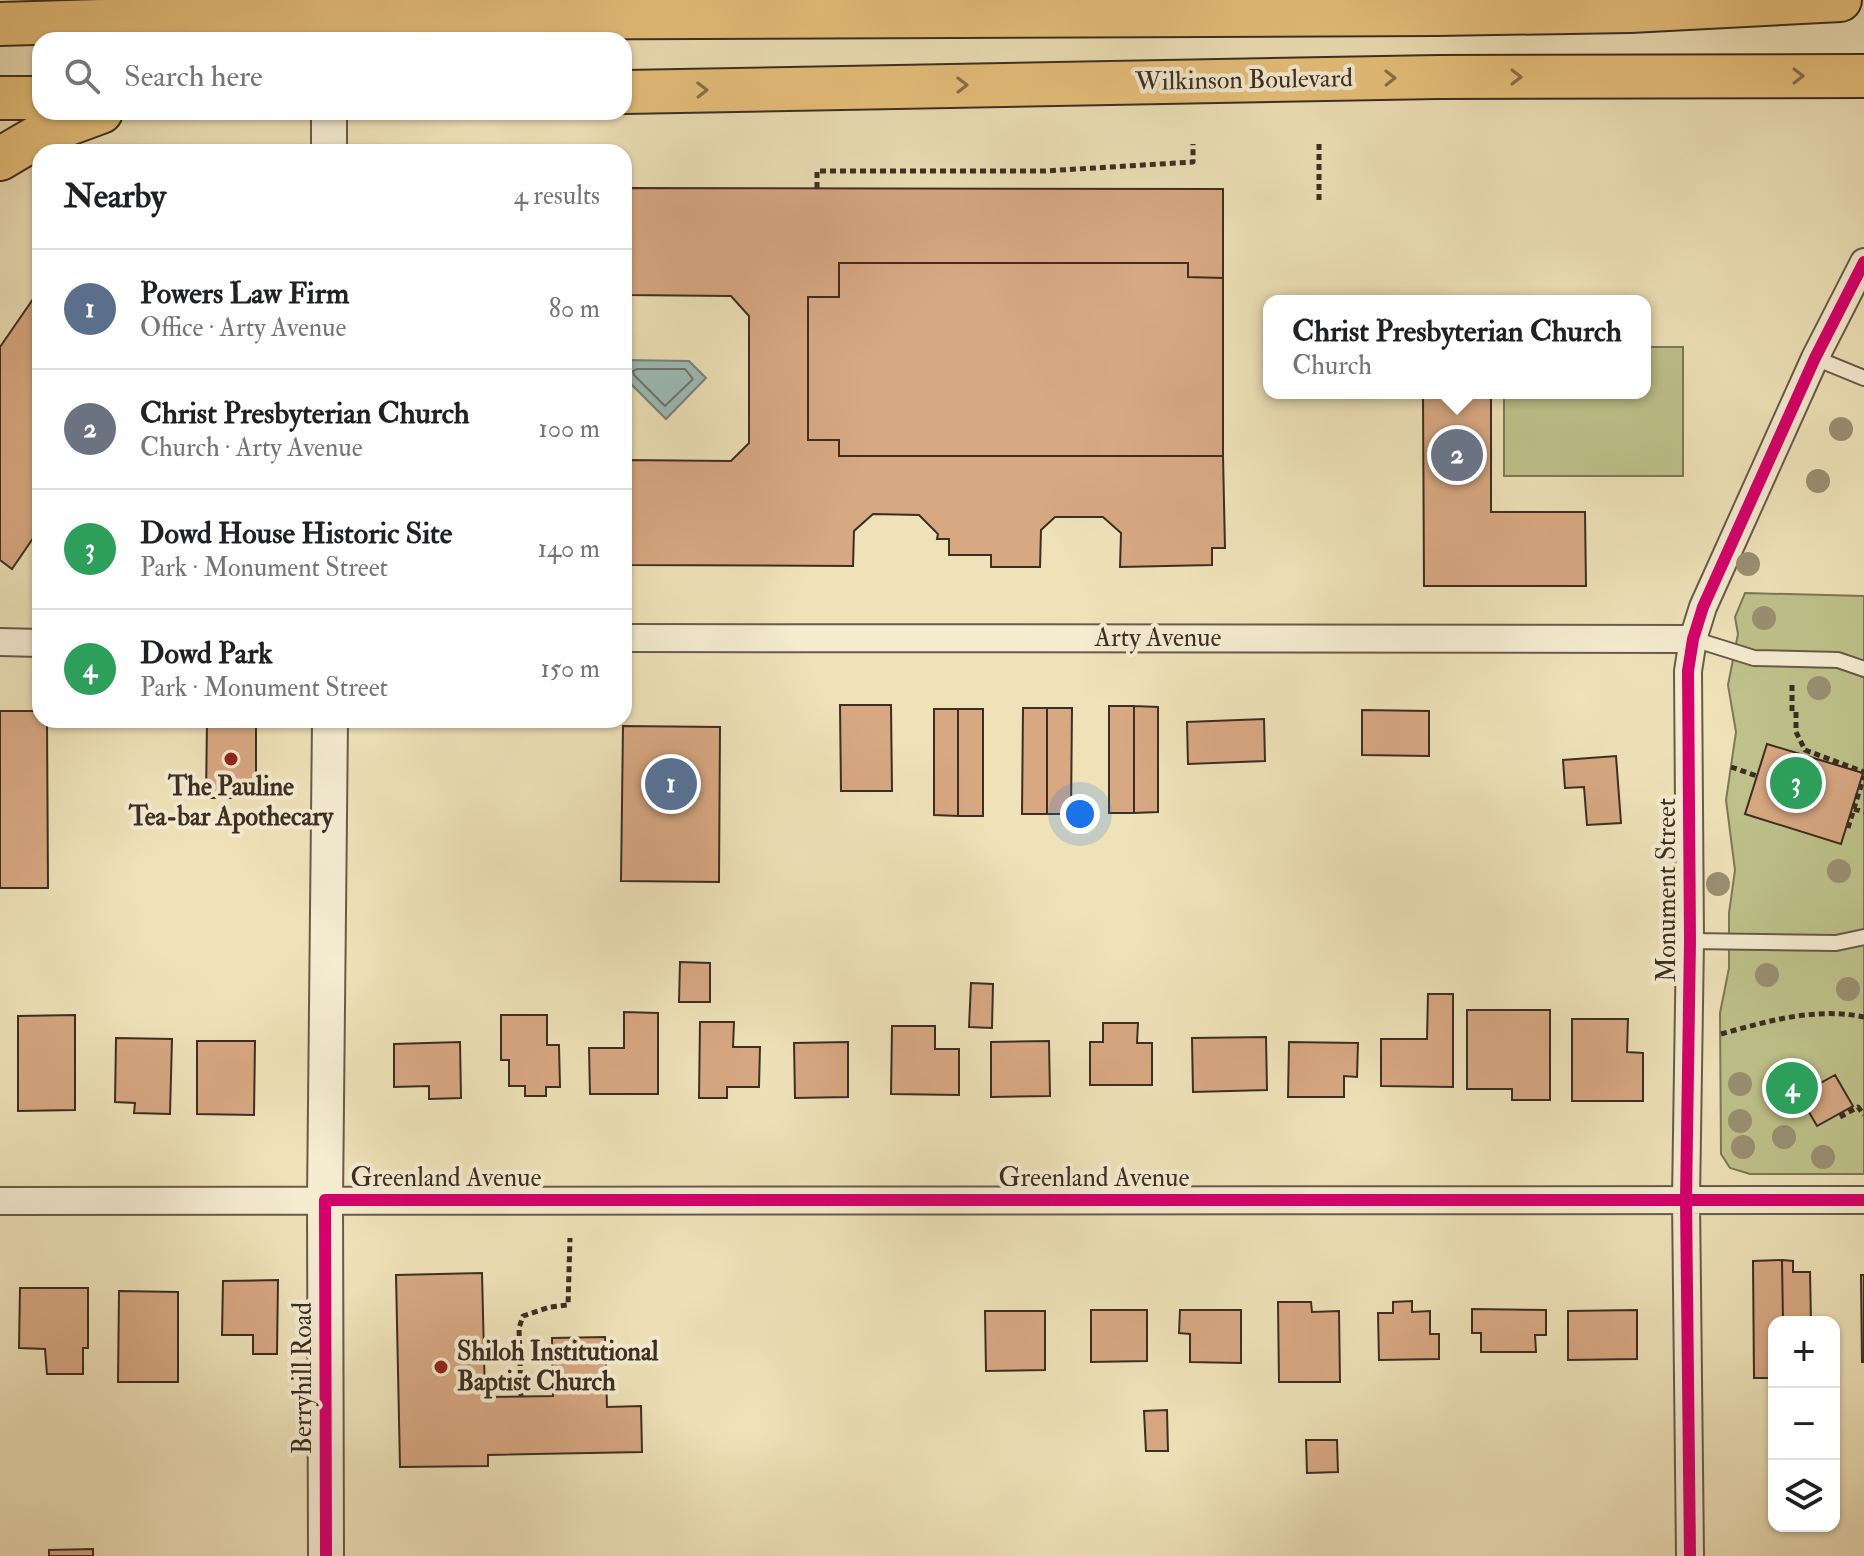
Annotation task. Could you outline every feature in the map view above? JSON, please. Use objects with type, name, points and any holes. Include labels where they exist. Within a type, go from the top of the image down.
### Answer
[{"type":"main road","points":[[0,24],[169,10],[1380,7],[1840,0]]},
{"type":"main road","name":"Wilkinson Boulevard","points":[[632,92],[1422,77],[1864,76]]},
{"type":"main road","points":[[0,98],[32,98]]},
{"type":"main road","points":[[0,159],[44,133],[79,120]]},
{"type":"street","points":[[329,120],[329,144]]},
{"type":"street","name":"Monument Street","points":[[1690,1556],[1686,1199],[1690,941],[1688,671],[1693,639],[1703,607],[1815,358],[1864,262]]},
{"type":"street","name":"Arty Avenue","points":[[632,638],[1693,639]]},
{"type":"street","points":[[0,642],[32,643]]},
{"type":"street","name":"Berryhill Road","points":[[326,1556],[325,1200],[330,728]]},
{"type":"street","name":"Greenland Avenue","points":[[0,1201],[1864,1200]]},
{"type":"lane","points":[[1815,358],[1864,378]]},
{"type":"lane","points":[[1693,639],[1754,658],[1838,660],[1864,669]]},
{"type":"lane","points":[[1690,941],[1836,943],[1864,937]]},
{"type":"path","points":[[817,188],[817,171],[1045,171],[1193,162],[1193,144]]},
{"type":"path","points":[[1319,144],[1319,201]]},
{"type":"path","points":[[1796,712],[1796,732],[1805,750],[1864,774],[1848,828]]},
{"type":"path","points":[[1731,767],[1757,776]]},
{"type":"path","points":[[1854,809],[1864,812]]},
{"type":"path","points":[[1721,1034],[1784,1017],[1821,1014],[1864,1017]]},
{"type":"path","points":[[1840,1117],[1858,1107],[1864,1115]]},
{"type":"path","points":[[521,1396],[519,1328],[523,1316],[568,1305],[570,1238]]},
{"type":"green space","points":[[1651,347],[1683,347],[1683,476],[1504,476],[1504,399],[1651,399]]},
{"type":"green space","points":[[1745,593],[1864,596],[1864,1174],[1750,1174],[1730,1168],[1721,1154],[1720,1013],[1729,968],[1729,913],[1735,870],[1726,800],[1736,732],[1728,685],[1738,634],[1735,617]]},
{"type":"water","points":[[632,360],[689,361],[706,378],[666,419],[632,385]]},
{"type":"building","points":[[632,188],[1223,189],[1223,278],[1188,277],[1188,263],[839,263],[839,297],[808,297],[808,440],[839,440],[839,456],[1223,456],[1225,548],[1212,548],[1212,565],[1120,567],[1121,533],[1103,517],[1055,517],[1041,530],[1040,567],[991,567],[991,555],[949,555],[949,539],[937,539],[938,534],[919,515],[873,514],[854,531],[853,566],[632,565],[632,460],[731,461],[749,443],[749,316],[731,296],[632,295]]},
{"type":"building","points":[[839,263],[1188,263],[1188,277],[1223,278],[1223,456],[839,456],[839,440],[808,440],[808,297],[839,297]]},
{"type":"building","points":[[32,301],[32,540],[12,569],[0,560],[0,347]]},
{"type":"building","points":[[1423,399],[1491,399],[1491,512],[1585,512],[1586,586],[1424,586]]},
{"type":"building","points":[[840,705],[891,705],[892,791],[841,791]]},
{"type":"building","points":[[1109,706],[1134,706],[1134,813],[1109,813]]},
{"type":"building","points":[[1134,706],[1158,707],[1158,812],[1134,813]]},
{"type":"building","points":[[1023,708],[1047,708],[1047,814],[1022,814]]},
{"type":"building","points":[[1047,708],[1072,708],[1071,814],[1047,814]]},
{"type":"building","points":[[934,709],[958,709],[958,816],[934,815]]},
{"type":"building","points":[[958,709],[983,709],[983,816],[958,816]]},
{"type":"building","points":[[1362,710],[1429,711],[1429,756],[1362,755]]},
{"type":"building","points":[[0,711],[32,711],[32,728],[47,728],[48,888],[0,888]]},
{"type":"building","points":[[1264,719],[1265,761],[1188,764],[1187,722]]},
{"type":"building","points":[[720,727],[719,882],[621,881],[623,728]]},
{"type":"building","name":"The Pauline Tea-bar Apothecary","points":[[207,728],[256,728],[256,798],[206,798]]},
{"type":"building","points":[[1767,744],[1863,773],[1841,844],[1745,814]]},
{"type":"building","points":[[1616,756],[1621,823],[1587,825],[1584,787],[1565,788],[1563,760]]},
{"type":"building","points":[[680,962],[710,963],[710,1002],[679,1002]]},
{"type":"building","points":[[971,983],[993,984],[992,1028],[969,1027]]},
{"type":"building","points":[[1428,994],[1453,994],[1453,1087],[1381,1086],[1381,1039],[1427,1039]]},
{"type":"building","points":[[1467,1010],[1550,1010],[1550,1100],[1512,1100],[1512,1089],[1467,1089]]},
{"type":"building","points":[[624,1012],[658,1013],[658,1094],[590,1094],[589,1048],[624,1048]]},
{"type":"building","points":[[75,1015],[75,1110],[18,1111],[18,1016]]},
{"type":"building","points":[[501,1015],[547,1015],[547,1045],[559,1045],[560,1087],[546,1087],[546,1096],[525,1096],[525,1086],[509,1086],[509,1060],[501,1060]]},
{"type":"building","points":[[1572,1019],[1628,1019],[1627,1052],[1643,1053],[1643,1101],[1572,1101]]},
{"type":"building","points":[[700,1022],[734,1022],[733,1047],[760,1047],[759,1087],[727,1087],[727,1098],[699,1098]]},
{"type":"building","points":[[1103,1023],[1138,1023],[1137,1043],[1152,1043],[1152,1085],[1090,1085],[1090,1042],[1103,1042]]},
{"type":"building","points":[[892,1026],[935,1026],[935,1049],[959,1049],[959,1095],[891,1094]]},
{"type":"building","points":[[1266,1037],[1267,1090],[1193,1092],[1192,1038]]},
{"type":"building","points":[[116,1038],[172,1039],[170,1114],[134,1113],[135,1103],[115,1102]]},
{"type":"building","points":[[197,1041],[255,1041],[254,1115],[197,1114]]},
{"type":"building","points":[[1049,1041],[1050,1096],[991,1097],[991,1042]]},
{"type":"building","points":[[460,1042],[461,1098],[429,1099],[429,1086],[394,1087],[394,1044]]},
{"type":"building","points":[[848,1042],[848,1097],[795,1098],[794,1043]]},
{"type":"building","points":[[1289,1042],[1358,1043],[1357,1077],[1344,1076],[1344,1097],[1288,1097]]},
{"type":"building","points":[[1835,1075],[1853,1106],[1817,1126],[1799,1095]]},
{"type":"building","points":[[1782,1260],[1793,1261],[1793,1272],[1810,1272],[1811,1316],[1783,1316]]},
{"type":"building","points":[[1782,1260],[1783,1316],[1768,1316],[1768,1378],[1754,1378],[1753,1261]]},
{"type":"building","name":"Shiloh Institutional Baptist Church","points":[[482,1273],[485,1397],[553,1396],[552,1338],[605,1337],[607,1407],[641,1406],[642,1452],[488,1455],[488,1466],[400,1467],[396,1275]]},
{"type":"building","points":[[1861,1275],[1864,1275],[1864,1362],[1862,1362]]},
{"type":"building","points":[[278,1280],[277,1354],[253,1354],[253,1335],[222,1335],[223,1281]]},
{"type":"building","points":[[20,1288],[88,1288],[88,1348],[83,1348],[83,1374],[47,1374],[45,1349],[19,1348]]},
{"type":"building","points":[[119,1291],[178,1292],[178,1382],[118,1382]]},
{"type":"building","points":[[1412,1301],[1412,1312],[1430,1311],[1430,1334],[1439,1334],[1439,1359],[1379,1360],[1378,1313],[1393,1313],[1393,1302]]},
{"type":"building","points":[[1278,1302],[1311,1302],[1312,1312],[1339,1311],[1340,1382],[1279,1382]]},
{"type":"building","points":[[1472,1309],[1546,1310],[1546,1335],[1535,1335],[1536,1352],[1481,1352],[1481,1333],[1472,1333]]},
{"type":"building","points":[[1091,1310],[1147,1310],[1147,1361],[1091,1362]]},
{"type":"building","points":[[1180,1310],[1241,1310],[1241,1363],[1190,1362],[1190,1334],[1179,1333]]},
{"type":"building","points":[[1637,1310],[1637,1359],[1568,1360],[1568,1311]]},
{"type":"building","points":[[985,1311],[1045,1311],[1045,1370],[986,1371]]},
{"type":"building","points":[[1167,1410],[1168,1451],[1146,1451],[1144,1411]]},
{"type":"building","points":[[1306,1440],[1337,1440],[1338,1472],[1307,1473]]},
{"type":"building","points":[[93,1549],[93,1556],[49,1556],[49,1550]]},
{"type":"cycle path","points":[[1690,1556],[1686,1199],[1690,941],[1688,671],[1693,639],[1703,607],[1815,358],[1864,262]]},
{"type":"cycle path","points":[[326,1556],[325,1200],[1864,1200]]},
{"type":"place","name":"Christ Presbyterian Church","points":[[1457,455]]},
{"type":"place","name":"The Pauline Tea-bar Apothecary","points":[[231,759]]},
{"type":"place","name":"Dowd House Historic Site","points":[[1796,783]]},
{"type":"place","name":"Powers Law Firm","points":[[671,784]]},
{"type":"place","name":"Dowd Park","points":[[1792,1088]]},
{"type":"place","name":"Shiloh Institutional Baptist Church","points":[[441,1367]]}]
